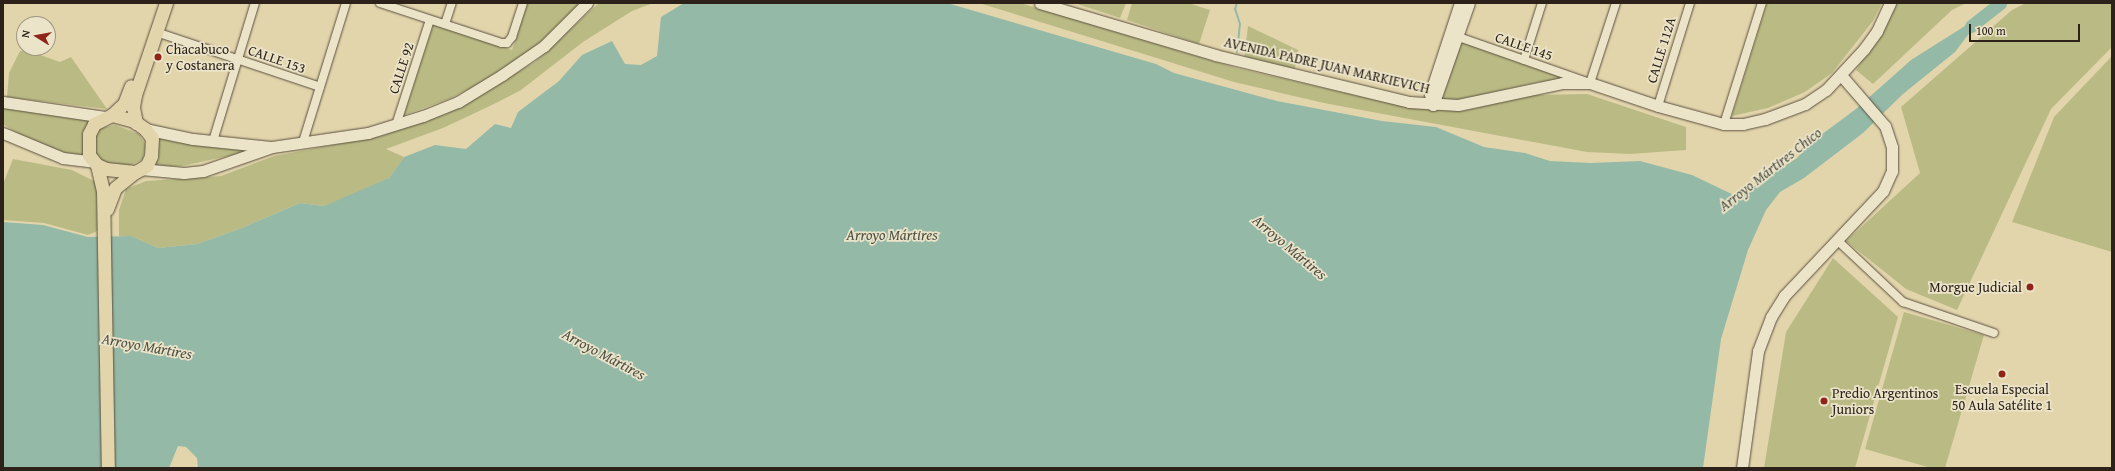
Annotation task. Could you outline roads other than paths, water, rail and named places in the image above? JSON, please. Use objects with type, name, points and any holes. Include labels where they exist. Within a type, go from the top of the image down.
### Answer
[{"type":"main road","points":[[108,468],[103,190],[96,164],[89,155],[89,134],[94,124],[124,104],[158,3]]},
{"type":"main road","points":[[104,218],[115,188],[147,165],[153,146],[152,138],[140,126],[133,107],[135,95],[166,3]]},
{"type":"main road","points":[[3,133],[64,158],[138,171],[184,173],[203,171],[272,147],[368,133],[396,125],[458,102],[502,75],[544,46],[588,3]]},
{"type":"main road","name":"AVENIDA PADRE JUAN MARKIEVICH","points":[[1040,3],[1215,55],[1409,102],[1433,105],[1458,105],[1562,83],[1590,83],[1658,106],[1724,124],[1743,124],[1785,112],[1826,90],[1855,61],[1877,31],[1890,3]]},
{"type":"main road","points":[[1433,105],[1454,35],[1460,3]]},
{"type":"main road","points":[[1454,35],[1469,3]]},
{"type":"main road","points":[[1742,468],[1758,351],[1764,333],[1784,296],[1889,182],[1893,159],[1892,147],[1885,126],[1841,75]]},
{"type":"main road","points":[[3,102],[108,116],[180,137],[272,147]]},
{"type":"street","points":[[212,141],[255,3]]},
{"type":"street","points":[[303,142],[346,3]]},
{"type":"street","points":[[382,3],[430,20],[507,43],[523,3]]},
{"type":"street","points":[[445,24],[452,3]]},
{"type":"street","points":[[1524,60],[1542,3]]},
{"type":"street","points":[[1590,83],[1616,3]]},
{"type":"street","name":"CALLE 112A","points":[[1658,106],[1690,3]]},
{"type":"street","points":[[1724,124],[1762,3]]},
{"type":"street","name":"CALLE 92","points":[[396,125],[430,20]]},
{"type":"street","name":"CALLE 153","points":[[156,32],[320,87]]},
{"type":"street","name":"CALLE 145","points":[[1454,35],[1590,83]]},
{"type":"street","points":[[1837,240],[1903,302],[1994,333]]},
{"type":"water","name":"Arroyo Mártires","points":[[684,3],[947,3],[1156,64],[1174,73],[1277,101],[1382,121],[1436,127],[1484,147],[1525,153],[1550,161],[1591,163],[1640,161],[1692,175],[1738,197],[1797,158],[1813,141],[1856,109],[1911,60],[1984,14],[1955,52],[1903,94],[1863,133],[1804,178],[1780,192],[1766,210],[1748,250],[1721,339],[1703,468],[198,468],[197,458],[186,447],[178,446],[169,468],[3,468],[3,222],[43,225],[88,237],[131,236],[158,248],[197,244],[242,228],[300,203],[324,206],[389,178],[404,157],[435,145],[466,149],[495,124],[511,128],[518,112],[559,81],[582,55],[612,41],[625,64],[641,65],[657,56],[661,17]]},
{"type":"waterway","points":[[1237,3],[1235,9],[1240,24],[1237,52]]},
{"type":"waterway","name":"Arroyo Mártires Chico","points":[[1971,26],[2000,3]]},
{"type":"place","name":"Chacabuco y Costanera","points":[[158,57]]},
{"type":"place","name":"Morgue Judicial","points":[[2030,287]]},
{"type":"place","name":"Escuela Especial 50 Aula Satélite 1","points":[[2002,374]]},
{"type":"place","name":"Predio Argentinos Juniors","points":[[1824,401]]}]
